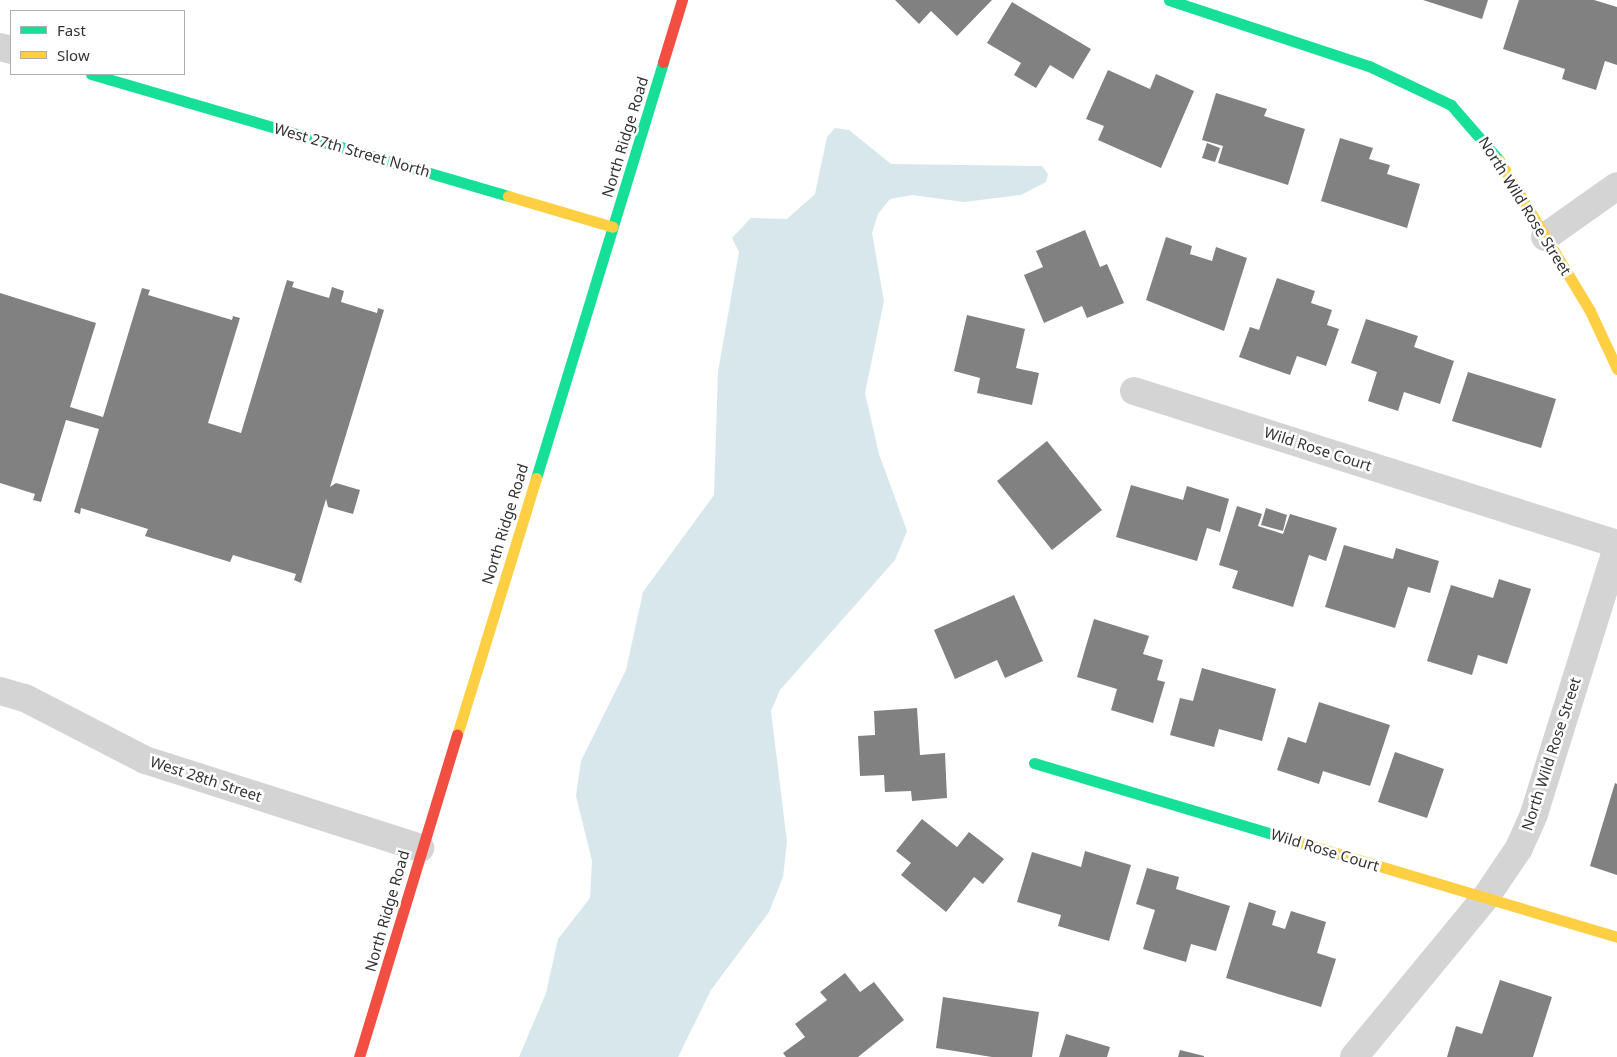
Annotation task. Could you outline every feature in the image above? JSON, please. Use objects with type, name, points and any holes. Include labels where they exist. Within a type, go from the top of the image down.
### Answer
[{"type":"street","name":"North Ridge Road","points":[[359,1057],[420,848],[682,0]]},
{"type":"street","name":"North Wild Rose Street","points":[[1169,0],[1369,66],[1451,105],[1497,157],[1590,311],[1617,369]]},
{"type":"street","name":"West 27th Street North","points":[[94,75],[613,227]]},
{"type":"street","points":[[1545,237],[1617,186]]},
{"type":"street","name":"Wild Rose Court","points":[[1134,391],[1617,544]]},
{"type":"street","name":"North Wild Rose Street","points":[[1354,1057],[1486,897],[1519,848],[1534,814],[1617,548]]},
{"type":"street","name":"West 28th Street","points":[[0,691],[25,698],[145,760],[420,848]]},
{"type":"street","name":"Wild Rose Court","points":[[1034,763],[1617,937]]},
{"type":"shaded area","points":[[835,128],[849,130],[891,164],[1042,166],[1048,174],[1046,182],[1021,195],[964,202],[912,195],[890,199],[878,214],[872,233],[884,301],[865,393],[879,454],[907,531],[895,560],[780,690],[771,711],[787,842],[783,877],[769,912],[711,990],[678,1057],[519,1057],[546,993],[558,939],[590,898],[592,861],[576,796],[581,761],[626,670],[643,592],[714,495],[718,372],[739,252],[732,238],[751,218],[787,219],[815,194],[827,137]]},
{"type":"building","points":[[895,0],[992,0],[957,36],[931,11],[919,24]]},
{"type":"building","points":[[1423,0],[1488,0],[1482,19]]},
{"type":"building","points":[[1519,0],[1594,0],[1617,7],[1617,65],[1605,61],[1596,90],[1562,79],[1565,69],[1503,49]]},
{"type":"building","points":[[1012,2],[1091,49],[1073,79],[1050,65],[1036,88],[1014,75],[1021,63],[987,43]]},
{"type":"building","points":[[1108,70],[1150,89],[1156,74],[1194,91],[1161,168],[1098,140],[1104,126],[1086,119]]},
{"type":"building","points":[[1216,93],[1267,109],[1264,116],[1305,129],[1288,185],[1218,163],[1223,146],[1202,140]]},
{"type":"building","points":[[1340,138],[1373,148],[1369,159],[1390,165],[1387,174],[1420,184],[1407,228],[1321,201]]},
{"type":"building","points":[[1207,143],[1220,148],[1215,162],[1202,158]]},
{"type":"building","points":[[1085,230],[1100,267],[1107,264],[1124,303],[1087,318],[1082,306],[1044,323],[1024,275],[1043,267],[1036,251]]},
{"type":"building","points":[[1166,237],[1192,246],[1190,254],[1212,261],[1216,247],[1247,258],[1224,331],[1146,300]]},
{"type":"building","points":[[1277,278],[1315,291],[1311,303],[1332,310],[1327,325],[1339,329],[1326,366],[1297,356],[1290,375],[1239,357],[1250,327],[1259,330]]},
{"type":"building","points":[[287,280],[294,282],[292,287],[329,298],[332,287],[344,291],[341,302],[377,313],[378,308],[384,310],[330,487],[336,483],[360,490],[353,514],[328,507],[326,499],[301,583],[294,580],[296,574],[233,555],[230,562],[145,536],[148,529],[81,508],[80,514],[74,512],[99,429],[66,420],[41,502],[33,500],[35,494],[0,483],[0,293],[96,323],[70,407],[103,417],[142,288],[150,290],[148,295],[232,320],[233,316],[240,318],[208,423],[241,433]]},
{"type":"building","points":[[967,315],[1025,329],[1016,368],[1039,373],[1032,405],[977,393],[980,378],[954,371]]},
{"type":"building","points":[[1366,319],[1418,336],[1414,347],[1454,361],[1440,404],[1404,392],[1398,411],[1368,401],[1377,372],[1351,363]]},
{"type":"building","points":[[1468,372],[1556,399],[1541,448],[1452,421]]},
{"type":"building","points":[[1047,441],[1102,510],[1052,550],[997,481]]},
{"type":"building","points":[[1131,485],[1183,500],[1187,486],[1229,499],[1220,532],[1207,528],[1197,561],[1116,537]]},
{"type":"building","points":[[1237,506],[1262,514],[1258,526],[1283,534],[1290,514],[1337,528],[1326,561],[1309,555],[1293,607],[1232,588],[1238,571],[1219,565]]},
{"type":"building","points":[[1266,508],[1287,515],[1283,531],[1261,525]]},
{"type":"building","points":[[1344,545],[1393,559],[1396,548],[1439,561],[1430,593],[1408,587],[1395,628],[1325,607]]},
{"type":"building","points":[[1499,579],[1531,589],[1507,664],[1478,655],[1472,675],[1427,661],[1451,585],[1493,598]]},
{"type":"building","points":[[1014,595],[1043,661],[1005,678],[997,660],[955,679],[934,630]]},
{"type":"building","points":[[1094,619],[1149,636],[1143,654],[1163,660],[1157,680],[1165,682],[1153,723],[1111,710],[1117,689],[1077,677]]},
{"type":"building","points":[[1202,668],[1276,689],[1262,741],[1219,729],[1214,747],[1170,735],[1180,698],[1193,701]]},
{"type":"building","points":[[1319,702],[1390,725],[1370,786],[1323,771],[1319,784],[1277,770],[1288,737],[1306,743]]},
{"type":"building","points":[[917,708],[920,755],[945,753],[947,798],[912,801],[911,791],[885,792],[884,775],[860,776],[858,736],[875,735],[874,711]]},
{"type":"building","points":[[1395,752],[1444,769],[1427,818],[1378,802]]},
{"type":"building","points":[[1615,783],[1617,784],[1617,875],[1590,866]]},
{"type":"building","points":[[922,819],[957,847],[969,832],[1004,859],[983,884],[974,877],[946,912],[901,875],[911,863],[896,851]]},
{"type":"building","points":[[1085,851],[1131,865],[1109,941],[1058,926],[1061,915],[1017,902],[1032,852],[1081,867]]},
{"type":"building","points":[[1147,868],[1179,877],[1176,889],[1230,906],[1216,951],[1191,944],[1186,962],[1143,949],[1155,910],[1136,904]]},
{"type":"building","points":[[1249,902],[1276,911],[1272,925],[1285,929],[1291,911],[1326,922],[1317,953],[1336,959],[1321,1007],[1226,978]]},
{"type":"building","points":[[845,973],[860,992],[874,982],[904,1020],[858,1057],[786,1057],[783,1053],[805,1037],[795,1024],[827,1000],[820,992]]},
{"type":"building","points":[[1500,980],[1552,997],[1533,1057],[1447,1057],[1456,1026],[1482,1034]]},
{"type":"building","points":[[943,997],[1039,1012],[1032,1057],[992,1057],[936,1048]]},
{"type":"building","points":[[1066,1034],[1110,1047],[1107,1057],[1059,1057]]},
{"type":"building","points":[[1180,1050],[1204,1056],[1204,1057],[1178,1057]]},
{"type":"traffic: fast","points":[[1169,0],[1369,66],[1451,105],[1499,160]]},
{"type":"traffic: fast","points":[[536,478],[663,62]]},
{"type":"traffic: fast","points":[[94,75],[508,196]]},
{"type":"traffic: fast","points":[[1034,763],[1292,840]]},
{"type":"traffic: slow","points":[[1499,160],[1590,311],[1617,369]]},
{"type":"traffic: slow","points":[[508,196],[613,227]]},
{"type":"traffic: slow","points":[[457,735],[536,478]]},
{"type":"traffic: slow","points":[[1292,840],[1617,937]]},
{"type":"traffic: jam","points":[[663,62],[682,0]]},
{"type":"traffic: jam","points":[[359,1057],[457,735]]}]
